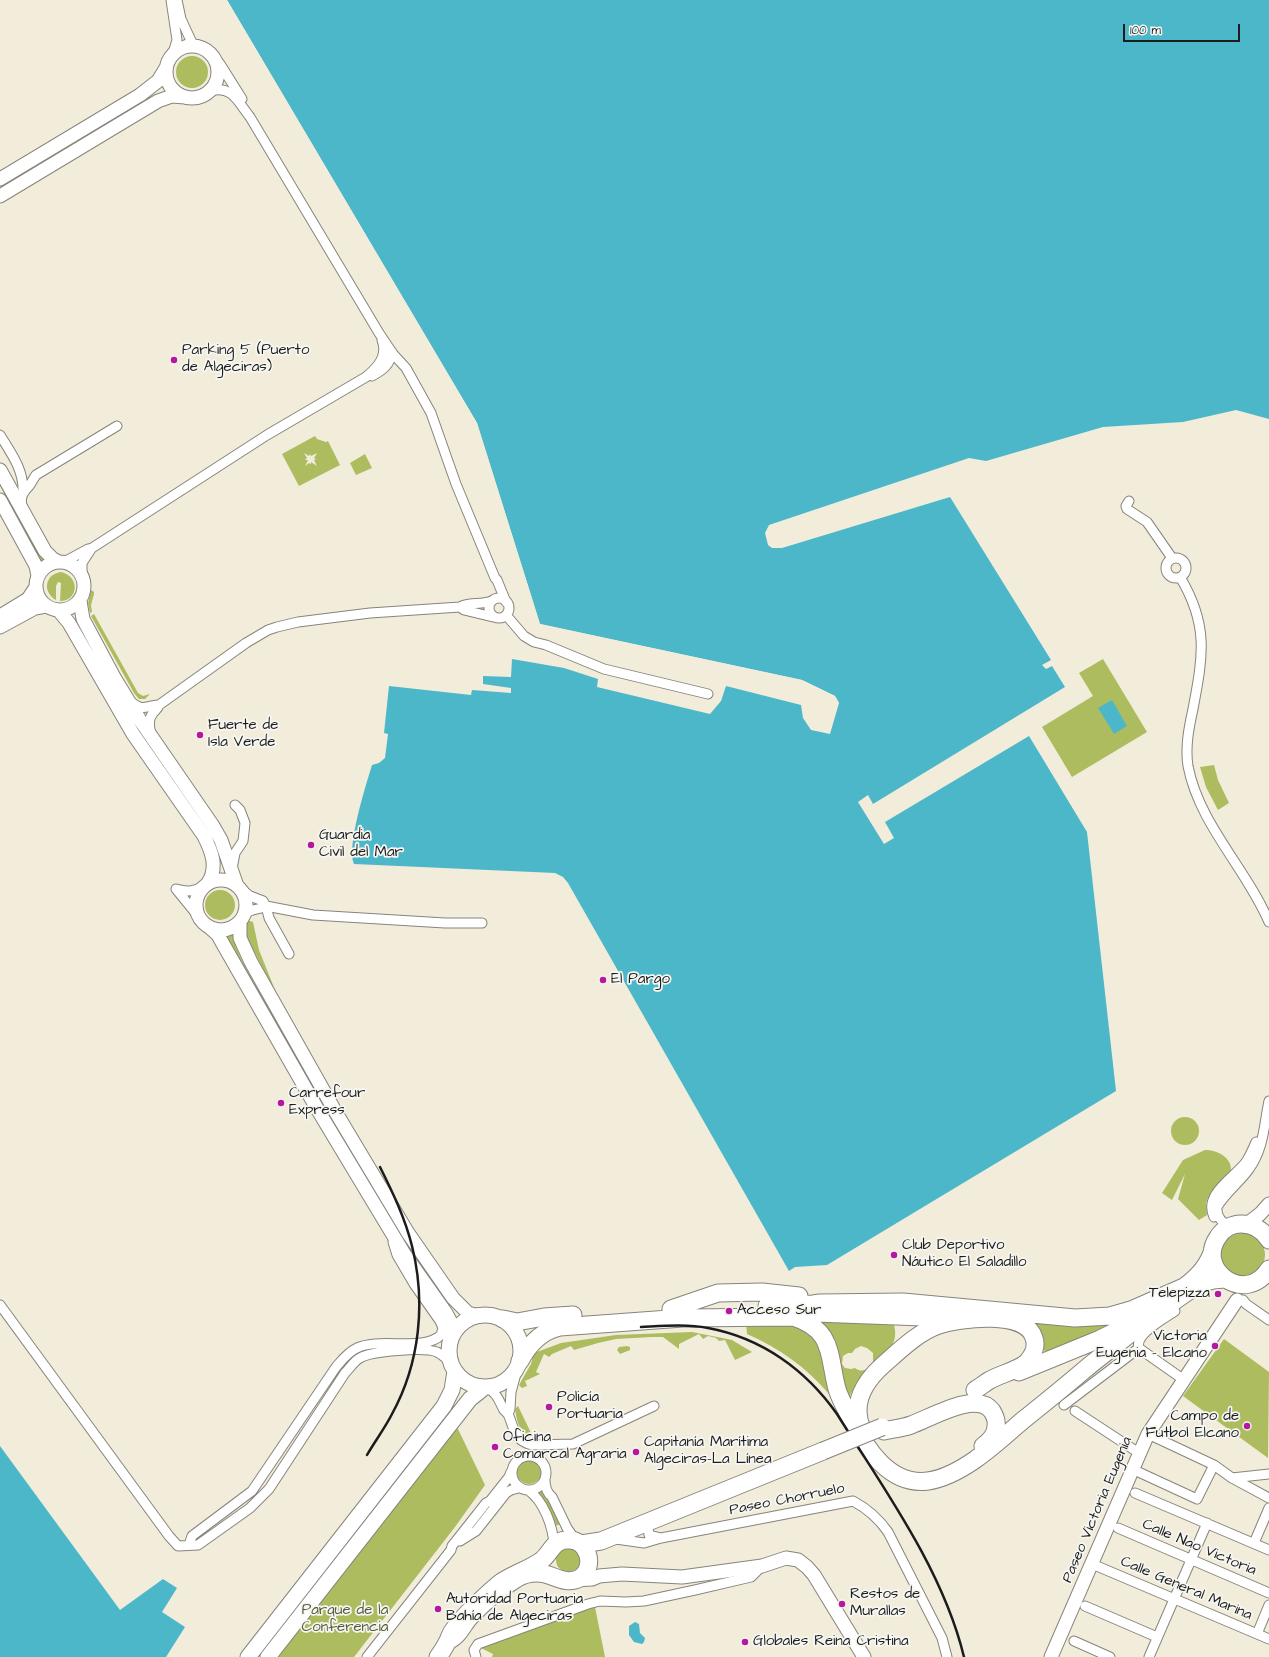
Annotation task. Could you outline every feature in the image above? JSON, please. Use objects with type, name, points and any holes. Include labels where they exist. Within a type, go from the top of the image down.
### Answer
[{"type":"highway","points":[[883,1429],[1100,1340],[1131,1324],[1186,1286],[1204,1269],[1212,1253],[1213,1246],[1225,1231],[1247,1224],[1258,1228],[1268,1236]]},
{"type":"highway","points":[[1212,1253],[1214,1264],[1228,1280]]},
{"type":"highway","points":[[519,1363],[532,1343],[547,1331],[560,1327],[682,1318],[793,1317],[810,1323],[823,1337],[829,1351],[841,1402],[861,1439],[870,1452],[887,1468],[906,1478],[918,1481],[929,1480],[950,1473],[982,1454],[1144,1322],[1199,1284],[1213,1280],[1228,1280],[1243,1285],[1264,1274]]},
{"type":"highway","points":[[503,1320],[517,1322],[544,1317],[671,1309],[861,1302],[903,1302],[1075,1318],[1110,1316],[1131,1310],[1186,1286]]},
{"type":"highway","points":[[671,1309],[718,1293],[762,1292],[861,1302]]},
{"type":"highway","points":[[744,1306],[762,1292]]},
{"type":"highway","points":[[813,1304],[821,1306],[873,1306],[896,1317],[900,1322],[903,1336],[902,1347],[895,1355]]},
{"type":"highway","points":[[793,1317],[800,1313],[1002,1320],[1026,1326],[1031,1331],[1035,1346],[1028,1362],[989,1380],[975,1390]]},
{"type":"highway","points":[[883,1429],[911,1425],[958,1406],[976,1403],[985,1405],[994,1414],[996,1426],[992,1438],[984,1446],[964,1460],[936,1473],[924,1476],[910,1473],[886,1461],[868,1440],[861,1427],[857,1414],[858,1400],[865,1384],[877,1371],[916,1337],[937,1326],[954,1321],[972,1319]]},
{"type":"highway","points":[[587,1557],[597,1548],[616,1539],[883,1429],[1099,1344],[1144,1322]]},
{"type":"highway","points":[[449,1640],[454,1638],[470,1618],[487,1601],[516,1578],[535,1574],[545,1574],[567,1580],[585,1573],[587,1557],[601,1541],[824,1453]]},
{"type":"highway","points":[[438,1657],[450,1636],[466,1615],[491,1591],[518,1572],[541,1561],[562,1540],[567,1540],[587,1557]]},
{"type":"highway","points":[[551,1550],[548,1559],[549,1568],[552,1573],[567,1580]]},
{"type":"main road","points":[[0,180],[140,95],[158,81],[173,53],[182,47],[193,45],[204,48],[213,57],[217,65],[218,76],[214,86],[201,96],[196,98],[172,96],[158,100],[0,196]]},
{"type":"main road","points":[[166,68],[166,79],[168,84],[175,92],[185,97]]},
{"type":"main road","points":[[2,475],[45,551],[53,559],[74,567],[82,575],[84,586],[80,601],[81,613],[85,624],[127,699],[221,840],[246,904],[242,918],[240,938],[251,962],[346,1130],[408,1233],[444,1286],[460,1307],[468,1313],[478,1316]]},
{"type":"main road","points":[[0,500],[36,566],[38,598],[46,606],[59,611],[68,622],[133,734],[204,836],[212,853],[213,872],[200,890],[196,900],[198,916],[218,935],[319,1112],[405,1255],[448,1316],[453,1326],[449,1350],[453,1367],[452,1390],[444,1406],[248,1657]]},
{"type":"main road","points":[[0,616],[28,599],[37,582],[40,572],[49,565],[62,562]]},
{"type":"main road","points":[[59,611],[71,608],[80,601]]},
{"type":"main road","points":[[0,627],[35,608],[46,606]]},
{"type":"main road","points":[[205,885],[218,880],[228,880],[239,888]]},
{"type":"main road","points":[[209,927],[224,930],[234,927],[242,918]]},
{"type":"main road","points":[[1247,1224],[1260,1214],[1269,1204]]},
{"type":"main road","name":"Paseo Victoria Eugenia","points":[[1051,1657],[1148,1434],[1240,1300],[1264,1274]]},
{"type":"main road","points":[[1228,1280],[1233,1294],[1240,1300]]},
{"type":"main road","points":[[452,1336],[455,1330],[465,1321],[478,1316],[490,1315],[503,1320],[513,1328],[519,1339],[521,1351],[519,1363],[506,1381],[500,1384],[486,1387],[472,1385],[466,1382],[453,1367]]},
{"type":"main road","points":[[268,1657],[470,1399],[486,1387]]},
{"type":"main road","points":[[587,1557],[628,1574],[682,1577],[762,1566],[786,1558],[798,1560],[803,1563],[814,1575],[864,1657]]},
{"type":"street","points":[[171,0],[177,40],[173,53]]},
{"type":"street","points":[[177,0],[181,18],[193,45]]},
{"type":"street","points":[[213,57],[220,64],[245,105],[250,117],[380,333],[392,352],[406,368],[431,413],[456,484],[509,609],[506,615],[500,618],[464,610],[460,607]]},
{"type":"street","points":[[210,90],[220,89],[229,92],[250,117]]},
{"type":"street","points":[[62,562],[92,548],[267,435],[366,377],[379,365],[382,359],[383,344],[380,333]]},
{"type":"street","points":[[366,377],[371,377],[385,368],[390,362],[392,352]]},
{"type":"street","points":[[385,368],[395,366],[399,367],[405,371],[415,384]]},
{"type":"street","points":[[23,492],[42,470],[117,426]]},
{"type":"street","points":[[0,435],[20,470],[23,481],[21,502],[22,510]]},
{"type":"street","points":[[2,475],[16,482],[32,480]]},
{"type":"street","points":[[1129,501],[1126,509],[1148,522],[1172,558]]},
{"type":"street","points":[[82,575],[82,563],[92,548]]},
{"type":"street","points":[[1172,558],[1181,558],[1185,563],[1186,572],[1180,577],[1172,578],[1166,570],[1167,564],[1172,558]]},
{"type":"street","points":[[1180,577],[1198,616],[1202,635],[1201,665],[1187,746],[1188,765],[1193,785],[1206,815],[1262,905],[1269,922]]},
{"type":"street","points":[[493,617],[488,608],[492,601],[495,578]]},
{"type":"street","points":[[127,699],[139,707],[145,708],[159,705],[246,643],[277,627],[298,622],[370,613],[479,605],[501,598],[506,602]]},
{"type":"street","points":[[506,615],[524,636],[534,642],[546,645],[604,669],[708,694]]},
{"type":"street","points":[[151,736],[151,715],[159,705]]},
{"type":"street","points":[[232,870],[235,853],[243,841],[245,823],[240,810],[235,805]]},
{"type":"street","points":[[170,882],[198,916]]},
{"type":"street","points":[[176,889],[185,892],[205,885]]},
{"type":"street","points":[[239,888],[250,896],[262,901],[266,906],[269,918],[289,954]]},
{"type":"street","points":[[242,918],[253,909],[261,909],[266,906],[313,915],[445,923],[482,922]]},
{"type":"street","points":[[1225,1231],[1218,1215],[1217,1207],[1244,1176],[1255,1160],[1260,1148],[1269,1101]]},
{"type":"street","points":[[189,1545],[192,1536],[252,1492],[336,1367],[351,1352],[357,1348],[368,1345],[431,1341],[441,1334],[442,1324],[397,1256],[386,1222]]},
{"type":"street","points":[[1240,1300],[1269,1320]]},
{"type":"street","points":[[0,1305],[169,1536],[178,1546],[198,1545],[258,1502],[269,1489],[345,1373],[354,1362],[360,1358],[375,1353],[431,1350],[441,1355],[453,1367]]},
{"type":"street","points":[[1175,1311],[1142,1336],[1138,1342],[1139,1348],[1184,1380]]},
{"type":"street","points":[[1064,1405],[1139,1348]]},
{"type":"street","points":[[508,1414],[510,1409],[511,1392],[519,1363]]},
{"type":"street","points":[[486,1387],[495,1392],[508,1414],[513,1430],[520,1439],[526,1443],[541,1446],[573,1444],[654,1406]]},
{"type":"street","points":[[1074,1411],[1139,1453]]},
{"type":"street","points":[[1148,1434],[1214,1465],[1232,1478],[1269,1498]]},
{"type":"street","points":[[367,1657],[451,1550],[452,1546],[509,1477],[514,1463],[520,1457],[529,1455],[542,1461],[546,1474],[545,1486],[571,1535],[587,1557]]},
{"type":"street","points":[[1132,1469],[1197,1499],[1214,1465]]},
{"type":"street","points":[[511,1472],[513,1481],[535,1495],[538,1500],[551,1527],[551,1550]]},
{"type":"street","points":[[1232,1478],[1269,1474]]},
{"type":"street","points":[[451,1550],[455,1549],[462,1539],[476,1531],[506,1493],[511,1490],[537,1488],[545,1480]]},
{"type":"street","points":[[1136,1493],[1269,1550]]},
{"type":"street","name":"Paseo Chorruelo","points":[[616,1539],[644,1544],[661,1538],[853,1501],[880,1521],[888,1532],[942,1638],[947,1657]]},
{"type":"street","points":[[1254,1544],[1269,1508]]},
{"type":"street","points":[[1149,1657],[1207,1523]]},
{"type":"street","points":[[650,1525],[648,1528],[649,1535],[661,1538]]},
{"type":"street","name":"Calle Nao Victoria","points":[[1118,1528],[1269,1593]]},
{"type":"street","name":"Calle General Marina","points":[[1092,1564],[1269,1639]]},
{"type":"street","points":[[476,1657],[474,1650],[478,1644],[588,1604],[600,1601],[644,1601],[696,1590],[751,1577],[762,1566]]},
{"type":"street","points":[[1257,1634],[1269,1605]]},
{"type":"street","points":[[1085,1606],[1157,1637]]},
{"type":"street","points":[[1074,1641],[1110,1657]]},
{"type":"green space","points":[[195,56],[201,58],[206,63],[208,72],[206,81],[201,86],[189,88],[183,86],[178,81],[176,69],[178,63],[183,58]]},
{"type":"green space","points":[[315,436],[317,439],[326,442],[328,441],[340,465],[299,486],[282,454]],"holes":[[[304,453],[309,456],[310,454],[311,456],[317,453],[314,458],[316,459],[314,460],[317,466],[311,462],[311,464],[309,463],[305,466],[308,460],[305,460],[307,458]]]},
{"type":"green space","points":[[365,454],[372,468],[356,475],[350,463]]},
{"type":"green space","points":[[0,482],[40,554],[45,560],[41,563],[0,486]]},
{"type":"green space","points":[[61,572],[72,578],[75,588],[71,597],[60,601],[61,583],[58,582],[56,586],[56,600],[49,593],[47,584],[52,576]]},
{"type":"green space","points":[[91,590],[94,594],[91,605],[92,612],[90,613],[88,603]]},
{"type":"green space","points":[[94,614],[138,693],[143,696],[150,694],[145,699],[139,699],[134,693],[91,616]]},
{"type":"green space","points":[[1103,659],[1147,732],[1072,777],[1042,727],[1093,696],[1079,673]]},
{"type":"green space","points":[[1214,765],[1218,780],[1229,803],[1218,810],[1206,787],[1200,767]]},
{"type":"green space","points":[[220,890],[231,894],[235,905],[231,916],[220,920],[209,916],[205,905],[209,894]]},
{"type":"green space","points":[[247,920],[253,922],[259,950],[277,995],[248,940],[245,932]]},
{"type":"green space","points":[[232,932],[239,955],[276,1019],[274,1020],[224,934]]},
{"type":"green space","points":[[1185,1117],[1195,1121],[1199,1131],[1195,1141],[1185,1145],[1175,1141],[1171,1131],[1175,1121]]},
{"type":"green space","points":[[1205,1150],[1214,1151],[1223,1155],[1231,1166],[1231,1171],[1208,1198],[1206,1203],[1207,1215],[1199,1220],[1178,1199],[1185,1174],[1172,1200],[1162,1193],[1183,1160]]},
{"type":"green space","points":[[1243,1233],[1255,1237],[1261,1243],[1265,1255],[1261,1267],[1255,1273],[1243,1277],[1231,1273],[1225,1267],[1221,1255],[1225,1243],[1231,1237]]},
{"type":"green space","points":[[819,1317],[894,1325],[895,1334],[891,1348],[880,1361],[861,1378],[848,1399],[815,1319]],"holes":[[[861,1346],[867,1348],[873,1353],[873,1364],[871,1366],[862,1371],[855,1368],[845,1368],[842,1364],[843,1356],[848,1353],[852,1353],[855,1349]]]},
{"type":"green space","points":[[1030,1321],[1120,1322],[1048,1352],[1041,1349]]},
{"type":"green space","points":[[746,1323],[799,1326],[812,1335],[821,1348],[830,1393],[829,1394],[811,1375],[791,1359],[770,1345],[747,1334]]},
{"type":"green space","points":[[692,1332],[732,1340],[752,1352],[735,1360],[725,1340],[719,1341],[716,1338],[708,1336],[703,1339],[699,1334],[679,1344],[679,1349],[663,1337],[616,1339],[574,1350],[571,1346],[552,1354],[549,1357],[544,1354],[536,1372],[540,1374],[525,1381],[527,1386],[522,1388],[519,1385],[531,1364],[534,1353],[561,1343],[616,1335]]},
{"type":"green space","name":"Campo de Futbol Elcano","points":[[1224,1339],[1269,1372],[1268,1458],[1183,1396]]},
{"type":"green space","points":[[619,1347],[630,1347],[630,1350],[620,1354],[617,1350]]},
{"type":"green space","points":[[518,1406],[533,1437],[525,1433],[520,1426],[515,1409]]},
{"type":"green space","name":"Parque de la Conferencia","points":[[457,1427],[485,1485],[455,1527],[354,1657],[277,1657]]},
{"type":"green space","points":[[529,1460],[534,1461],[540,1467],[540,1477],[534,1483],[529,1484],[524,1483],[518,1477],[517,1472],[518,1467],[524,1461]]},
{"type":"green space","points":[[543,1488],[561,1524],[555,1526],[537,1492]]},
{"type":"green space","points":[[568,1548],[577,1551],[580,1560],[577,1569],[568,1572],[559,1569],[556,1560],[559,1551]]},
{"type":"green space","points":[[595,1607],[605,1657],[492,1657],[493,1654],[481,1648],[538,1626]]},
{"type":"water","points":[[227,0],[1269,0],[1269,419],[1236,410],[1183,422],[1103,427],[986,461],[969,458],[769,525],[765,533],[768,545],[772,548],[782,548],[950,497],[1051,660],[1042,665],[1046,669],[1052,666],[1065,687],[873,804],[868,795],[858,802],[884,844],[894,838],[885,822],[1029,736],[1087,832],[1116,1091],[827,1265],[795,1267],[789,1271],[568,883],[563,877],[555,873],[354,864],[352,856],[355,830],[372,765],[379,763],[385,758],[388,734],[384,733],[389,686],[471,695],[472,690],[511,693],[511,688],[483,684],[483,676],[511,677],[512,659],[564,668],[598,679],[597,687],[710,714],[721,701],[726,686],[801,705],[803,718],[811,730],[830,734],[839,703],[835,696],[802,680],[540,624],[477,423]]},
{"type":"water","points":[[1112,700],[1127,726],[1114,734],[1098,708]]},
{"type":"water","points":[[0,1446],[120,1610],[163,1579],[177,1588],[162,1612],[185,1627],[166,1657],[0,1657]]},
{"type":"water","points":[[635,1622],[639,1624],[640,1633],[645,1638],[642,1644],[634,1642],[629,1635],[629,1626]]},
{"type":"pier","points":[[225,0],[227,0],[477,423],[540,624],[802,680],[835,696],[839,703],[837,703],[834,698],[802,682],[539,625],[476,424]]},
{"type":"railway","points":[[367,1455],[392,1414],[409,1374],[418,1332],[419,1310],[419,1289],[412,1246],[394,1196],[380,1167]]},
{"type":"railway","points":[[641,1327],[691,1326],[708,1328],[747,1339],[781,1358],[811,1383],[837,1414],[910,1531],[942,1593],[964,1657]]},
{"type":"place","name":"Parking 5 (Puerto de Algeciras)","points":[[174,360]]},
{"type":"place","name":"Fuerte de Isla Verde","points":[[200,735]]},
{"type":"place","name":"Guardia Civil del Mar","points":[[311,845]]},
{"type":"place","name":"El Pargo","points":[[603,980]]},
{"type":"place","name":"Carrefour Express","points":[[281,1103]]},
{"type":"place","name":"Club Deportivo Náutico El Saladillo","points":[[894,1255]]},
{"type":"place","name":"Telepizza","points":[[1218,1294]]},
{"type":"place","name":"Acceso Sur","points":[[729,1311]]},
{"type":"place","name":"Victoria Eugenia - Elcano","points":[[1215,1346]]},
{"type":"place","name":"Policía Portuaria","points":[[549,1407]]},
{"type":"place","name":"Campo de Futbol Elcano","points":[[1247,1426]]},
{"type":"place","name":"Oficina Comarcal Agraria","points":[[495,1447]]},
{"type":"place","name":"Capitanía Marítima Algeciras-La Línea","points":[[636,1452]]},
{"type":"place","name":"Restos de Murallas","points":[[842,1604]]},
{"type":"place","name":"Autoridad Portuaria Bahía de Algeciras","points":[[438,1609]]},
{"type":"place","name":"Globales Reina Cristina","points":[[745,1642]]}]
